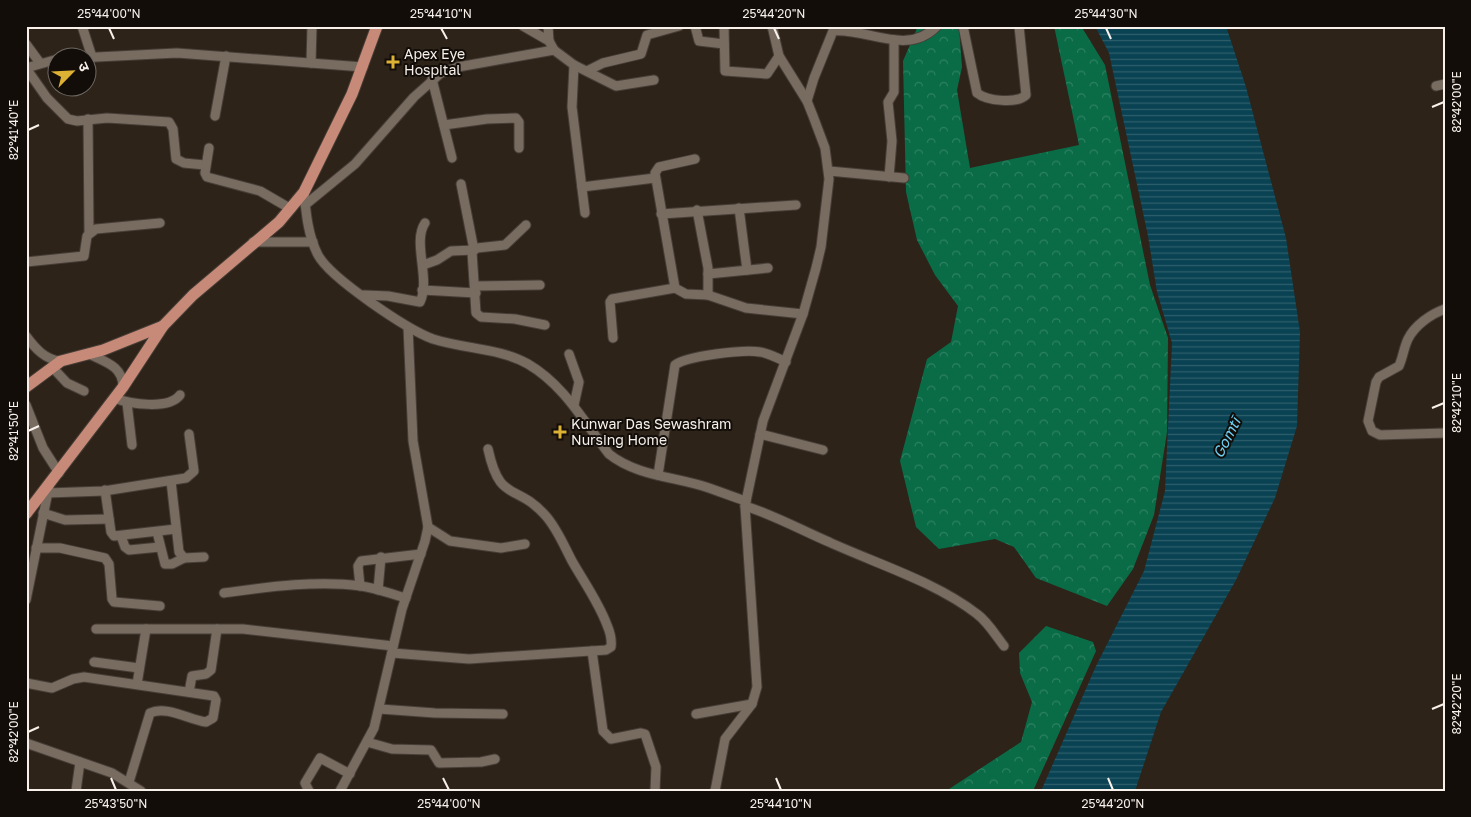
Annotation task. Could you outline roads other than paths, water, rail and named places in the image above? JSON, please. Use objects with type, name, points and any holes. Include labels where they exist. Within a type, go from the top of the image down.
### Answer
[{"type":"main road","points":[[26,514],[48,490],[58,473],[123,387],[163,326],[193,295],[253,242],[279,222],[304,192],[352,94],[377,26]]},
{"type":"main road","points":[[26,387],[57,364],[119,344],[163,326]]},
{"type":"street","points":[[82,26],[89,48]]},
{"type":"street","points":[[311,63],[312,26]]},
{"type":"street","points":[[523,26],[549,41]]},
{"type":"street","points":[[548,26],[549,41],[554,50],[574,65],[616,86],[654,80]]},
{"type":"street","points":[[587,71],[603,63],[641,54],[647,36],[679,26]]},
{"type":"street","points":[[695,26],[699,41],[724,44]]},
{"type":"street","points":[[724,26],[724,70],[727,72],[767,74],[779,56]]},
{"type":"street","points":[[715,791],[725,740],[752,704],[756,687],[745,504],[760,434],[804,314],[821,247],[829,171],[825,148],[807,101],[779,56],[772,26]]},
{"type":"street","points":[[868,36],[869,26]]},
{"type":"street","points":[[807,101],[832,33],[842,31],[894,40],[917,39],[928,35],[937,26]]},
{"type":"street","points":[[963,26],[976,93],[995,100],[1022,98],[1026,95],[1019,26]]},
{"type":"street","points":[[889,177],[892,141],[888,102],[894,92],[894,40]]},
{"type":"street","points":[[26,44],[40,63]]},
{"type":"street","points":[[305,205],[355,164],[432,79],[458,67],[554,50]]},
{"type":"street","points":[[98,56],[148,53],[226,56],[363,66]]},
{"type":"street","points":[[214,116],[226,56]]},
{"type":"street","points":[[48,61],[26,68],[46,98],[59,111],[73,120],[107,118],[169,122],[173,128],[176,159],[184,163],[205,165]]},
{"type":"street","points":[[574,65],[572,107],[585,213]]},
{"type":"street","points":[[432,79],[452,158]]},
{"type":"street","points":[[444,125],[488,119],[516,118],[519,126],[519,148]]},
{"type":"street","points":[[26,262],[84,256],[89,233],[88,119]]},
{"type":"street","points":[[209,148],[205,172],[210,178],[260,191],[291,209]]},
{"type":"street","points":[[675,288],[655,178],[656,170],[659,167],[695,159]]},
{"type":"street","points":[[829,171],[904,178]]},
{"type":"street","points":[[582,187],[655,178]]},
{"type":"street","points":[[461,184],[474,250],[471,254],[476,313],[478,316],[515,319],[545,325]]},
{"type":"street","points":[[304,192],[313,242],[324,264],[408,327],[434,339],[519,359],[542,375],[574,405],[609,454],[623,463],[658,475],[708,488],[894,569],[957,602],[984,620],[1004,646]]},
{"type":"street","points":[[661,214],[697,210],[796,205]]},
{"type":"street","points":[[739,208],[747,270]]},
{"type":"street","points":[[697,210],[708,274],[708,295]]},
{"type":"street","points":[[89,233],[102,228],[160,223]]},
{"type":"street","points":[[363,295],[388,296],[417,303],[421,300],[423,265],[420,235],[425,223]]},
{"type":"street","points":[[423,265],[439,259],[450,251],[474,250],[506,244],[526,225]]},
{"type":"street","points":[[253,242],[313,242]]},
{"type":"street","points":[[708,274],[768,268]]},
{"type":"street","points":[[422,290],[475,290],[540,285]]},
{"type":"street","points":[[613,338],[610,302],[612,300],[675,288],[686,294],[708,295],[746,308],[804,314]]},
{"type":"street","points":[[1445,309],[1436,312],[1418,326],[1408,339],[1399,366],[1376,382],[1368,422],[1372,431],[1380,435],[1445,433]]},
{"type":"street","points":[[340,791],[367,742],[380,708],[406,598],[428,527],[413,441],[408,327]]},
{"type":"street","points":[[26,336],[35,348],[57,364],[67,383],[84,391]]},
{"type":"street","points":[[658,475],[673,371],[677,363],[717,354],[747,351],[760,352],[786,362]]},
{"type":"street","points":[[89,354],[110,363],[118,369],[123,387]]},
{"type":"street","points":[[569,354],[579,382],[574,405]]},
{"type":"street","points":[[114,398],[127,403],[144,405],[176,399],[180,395]]},
{"type":"street","points":[[127,403],[132,445]]},
{"type":"street","points":[[26,405],[43,448],[58,473]]},
{"type":"street","points":[[26,600],[48,490],[105,490],[186,478],[194,471],[189,434]]},
{"type":"street","points":[[760,434],[824,450]]},
{"type":"street","points":[[96,629],[217,628],[259,630],[469,659],[592,651],[611,648],[611,636],[603,615],[547,516],[534,504],[511,493],[499,482],[488,448]]},
{"type":"street","points":[[171,481],[179,552],[184,558]]},
{"type":"street","points":[[105,490],[112,534],[121,536],[176,529]]},
{"type":"street","points":[[43,513],[65,520],[109,519]]},
{"type":"street","points":[[428,527],[450,541],[501,548],[525,544]]},
{"type":"street","points":[[157,532],[165,564],[175,563],[184,558],[204,557]]},
{"type":"street","points":[[121,536],[125,547],[129,550],[160,547]]},
{"type":"street","points":[[36,548],[60,548],[105,558],[109,564],[112,599],[114,602],[160,606]]},
{"type":"street","points":[[360,586],[359,563],[364,559],[421,554]]},
{"type":"street","points":[[378,590],[381,557]]},
{"type":"street","points":[[224,593],[284,586],[360,586],[406,598]]},
{"type":"street","points":[[189,692],[192,676],[206,674],[210,670],[217,628]]},
{"type":"street","points":[[137,684],[146,629]]},
{"type":"street","points":[[592,651],[603,731],[611,739],[642,733],[646,734],[656,767],[655,791]]},
{"type":"street","points":[[94,662],[140,668]]},
{"type":"street","points":[[26,683],[52,688],[73,679],[84,677],[214,696],[216,700],[213,718],[206,722],[171,713],[158,711],[150,713],[129,782]]},
{"type":"street","points":[[696,714],[752,704]]},
{"type":"street","points":[[380,708],[435,713],[503,714]]},
{"type":"street","points":[[367,742],[392,749],[431,750],[439,763],[482,762],[495,759]]},
{"type":"street","points":[[26,743],[112,773],[141,791]]},
{"type":"street","points":[[309,791],[305,783],[320,758],[350,774]]},
{"type":"street","points":[[76,791],[80,762]]},
{"type":"water","name":"Gomtī","points":[[1095,26],[1226,26],[1246,87],[1286,238],[1300,332],[1297,426],[1275,498],[1236,580],[1161,712],[1135,791],[1041,791],[1096,666],[1144,571],[1165,491],[1172,343],[1157,292],[1148,236],[1109,53]]},
{"type":"place","name":"Apex Eye Hospital","points":[[393,62]]},
{"type":"place","name":"Kunwar Das Sewashram Nursing Home","points":[[560,432]]}]
